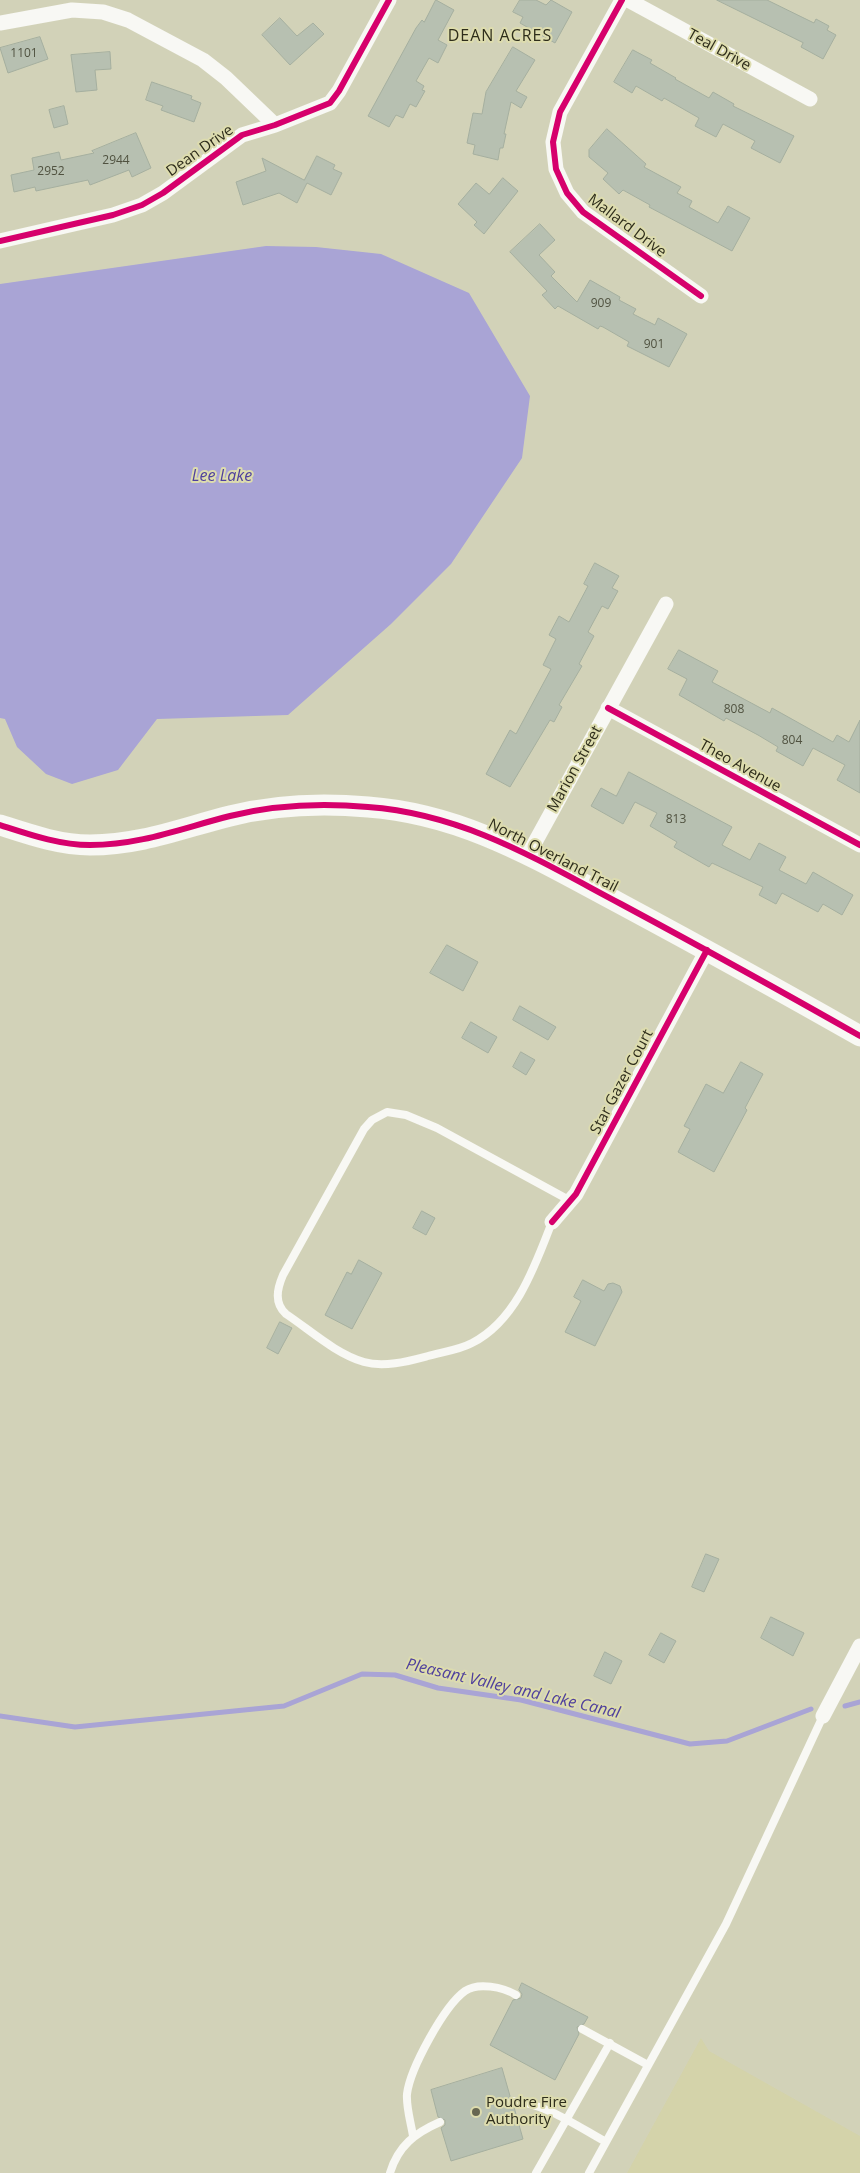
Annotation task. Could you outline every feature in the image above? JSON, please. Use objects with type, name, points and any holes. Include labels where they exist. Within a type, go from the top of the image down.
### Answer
[{"type":"main road","name":"North Overland Trail","points":[[0,825],[39,838],[88,845],[123,843],[164,836],[241,814],[306,805],[369,807],[433,818],[476,830],[528,855],[707,950],[860,1036]]},
{"type":"street","name":"Dean Drive","points":[[0,241],[113,215],[142,205],[163,193],[242,135],[275,125],[330,103],[339,91],[389,0]]},
{"type":"street","name":"Mallard Drive","points":[[622,0],[560,112],[553,142],[556,169],[566,193],[583,212],[701,296]]},
{"type":"street","name":"Teal Drive","points":[[628,0],[810,100]]},
{"type":"street","points":[[0,24],[72,10],[103,12],[128,20],[203,60],[226,78],[275,125]]},
{"type":"street","name":"Marion Street","points":[[528,855],[666,604]]},
{"type":"street","name":"Theo Avenue","points":[[608,708],[860,845]]},
{"type":"street","name":"Star Gazer Court","points":[[552,1222],[576,1194],[707,950]]},
{"type":"street","points":[[823,1716],[860,1646]]},
{"type":"lane","points":[[552,1222],[539,1256],[510,1310],[495,1328],[470,1344],[397,1363],[365,1362],[339,1349],[286,1314],[278,1302],[277,1288],[283,1275],[364,1129],[372,1120],[387,1112],[406,1115],[436,1128],[569,1200]]},
{"type":"lane","points":[[589,2173],[726,1924],[823,1716]]},
{"type":"lane","points":[[413,2136],[407,2096],[413,2069],[444,2014],[465,1991],[480,1986],[506,1989],[516,1994]]},
{"type":"lane","points":[[582,2028],[648,2065]]},
{"type":"lane","points":[[536,2173],[610,2044]]},
{"type":"lane","points":[[512,2101],[533,2104],[606,2142]]},
{"type":"lane","points":[[390,2173],[398,2153],[413,2136],[440,2122]]},
{"type":"shaded area","points":[[701,2038],[709,2051],[860,2136],[860,2173],[627,2173]]},
{"type":"water","name":"Lee Lake","points":[[266,246],[316,247],[381,254],[469,293],[530,396],[522,458],[451,564],[391,624],[288,715],[157,719],[118,770],[72,784],[46,774],[17,747],[5,719],[0,718],[0,284]]},
{"type":"building","points":[[436,0],[454,10],[438,40],[447,45],[438,63],[429,58],[416,81],[424,86],[422,90],[425,91],[416,107],[410,104],[403,118],[396,115],[389,127],[368,116],[416,28],[422,20],[424,22]]},
{"type":"building","points":[[520,0],[536,0],[546,5],[551,0],[572,12],[555,43],[520,23],[523,17],[513,12]]},
{"type":"building","points":[[717,0],[767,0],[814,23],[816,19],[829,26],[827,30],[836,35],[823,59],[801,47],[803,43]]},
{"type":"building","points":[[280,18],[297,36],[313,23],[324,34],[290,65],[262,35]]},
{"type":"building","points":[[40,37],[48,59],[8,73],[0,48]]},
{"type":"building","points":[[513,47],[535,60],[516,91],[527,97],[521,108],[511,102],[503,148],[500,148],[498,160],[473,154],[475,145],[467,143],[473,113],[482,114],[486,92]]},
{"type":"building","points":[[633,50],[652,60],[650,63],[675,79],[709,98],[713,92],[734,104],[733,106],[794,136],[780,163],[751,148],[755,141],[723,124],[716,137],[695,126],[699,118],[664,98],[662,101],[636,86],[632,93],[614,82]]},
{"type":"building","points":[[110,52],[111,69],[95,70],[97,90],[76,92],[71,55]]},
{"type":"building","points":[[152,82],[192,96],[191,99],[201,103],[194,122],[161,110],[163,106],[146,100]]},
{"type":"building","points":[[64,106],[68,124],[54,128],[49,110]]},
{"type":"building","points":[[607,129],[646,164],[644,167],[681,187],[677,193],[692,201],[689,207],[718,223],[728,206],[750,218],[732,251],[649,207],[650,205],[623,190],[619,194],[603,179],[608,173],[589,157],[589,150]]},
{"type":"building","points":[[136,133],[151,168],[132,177],[129,170],[90,185],[88,180],[36,191],[35,187],[14,192],[11,175],[34,170],[32,158],[59,152],[61,160],[94,153],[92,151]]},
{"type":"building","points":[[317,156],[335,165],[333,169],[342,173],[331,195],[307,183],[297,203],[279,193],[243,205],[236,182],[266,171],[262,158],[304,180]]},
{"type":"building","points":[[503,178],[518,191],[484,234],[474,225],[477,222],[458,204],[476,183],[489,194]]},
{"type":"building","points":[[540,224],[555,240],[539,255],[555,272],[551,276],[577,302],[590,280],[620,297],[619,300],[636,309],[633,314],[655,325],[658,318],[687,334],[669,367],[627,346],[629,342],[603,327],[600,326],[598,329],[558,306],[555,309],[542,295],[547,291],[510,252]]},
{"type":"building","points":[[595,563],[619,576],[612,588],[618,591],[608,609],[602,606],[588,632],[594,636],[579,664],[582,666],[559,705],[562,707],[554,722],[550,720],[510,787],[486,774],[510,730],[516,734],[551,669],[543,665],[556,639],[549,635],[559,616],[569,622],[588,586],[584,584]]},
{"type":"building","points":[[679,650],[718,671],[712,682],[770,713],[772,708],[833,742],[837,735],[849,742],[860,720],[860,793],[837,780],[845,765],[813,748],[803,766],[776,751],[778,747],[758,735],[726,718],[724,721],[679,695],[687,679],[668,669]]},
{"type":"building","points":[[629,772],[732,827],[722,845],[750,860],[759,843],[786,857],[779,870],[806,884],[813,872],[853,895],[842,915],[823,904],[818,912],[782,893],[776,904],[759,895],[763,887],[712,863],[709,867],[674,847],[677,842],[650,826],[657,813],[635,802],[623,824],[591,806],[601,788],[616,796]]},
{"type":"building","points":[[447,945],[478,962],[463,991],[430,973]]},
{"type":"building","points":[[520,1006],[556,1027],[548,1040],[513,1020]]},
{"type":"building","points":[[471,1022],[497,1037],[488,1053],[462,1038]]},
{"type":"building","points":[[521,1052],[535,1060],[526,1075],[513,1067]]},
{"type":"building","points":[[741,1062],[763,1074],[745,1108],[747,1110],[714,1172],[678,1152],[690,1129],[684,1126],[706,1084],[723,1093]]},
{"type":"building","points":[[422,1211],[435,1218],[426,1235],[413,1228]]},
{"type":"building","points":[[359,1260],[382,1273],[352,1329],[325,1315],[347,1272],[351,1274]]},
{"type":"building","points":[[583,1280],[604,1291],[608,1284],[613,1283],[620,1286],[622,1292],[595,1346],[565,1332],[581,1301],[574,1297]]},
{"type":"building","points":[[280,1322],[292,1328],[278,1354],[267,1348]]},
{"type":"building","points":[[706,1554],[719,1559],[704,1592],[692,1587]]},
{"type":"building","points":[[771,1617],[804,1633],[793,1656],[761,1638]]},
{"type":"building","points":[[661,1633],[676,1641],[664,1663],[649,1655]]},
{"type":"building","points":[[605,1652],[622,1661],[611,1684],[594,1676]]},
{"type":"building","points":[[522,1983],[588,2017],[584,2024],[577,2027],[579,2034],[555,2080],[490,2045],[513,2000],[521,1998],[522,1994],[519,1990]]},
{"type":"building","name":"Poudre Fire Authority","points":[[502,2068],[510,2096],[507,2103],[514,2107],[523,2139],[451,2161],[441,2128],[445,2125],[445,2120],[438,2117],[431,2090]]},
{"type":"waterway","name":"Pleasant Valley and Lake Canal","points":[[0,1716],[75,1727],[284,1706],[362,1674],[395,1675],[438,1688],[521,1700],[690,1744],[727,1741],[811,1709]]},
{"type":"waterway","name":"Pleasant Valley and Lake Canal","points":[[845,1706],[860,1702]]},
{"type":"cycle path","points":[[0,241],[113,215],[142,205],[163,193],[242,135],[275,125],[330,103],[339,91],[389,0]]},
{"type":"cycle path","points":[[622,0],[560,112],[553,142],[556,169],[567,193],[583,212],[701,296]]},
{"type":"cycle path","points":[[608,708],[860,845]]},
{"type":"cycle path","points":[[0,825],[55,841],[90,845],[144,839],[247,812],[299,806],[334,805],[368,807],[403,811],[436,819],[468,829],[560,871],[860,1036]]},
{"type":"cycle path","points":[[552,1222],[576,1194],[707,950]]},
{"type":"place","name":"Poudre Fire Authority","points":[[476,2112]]},
{"type":"district","name":"DEAN ACRES","points":[[500,36]]}]
